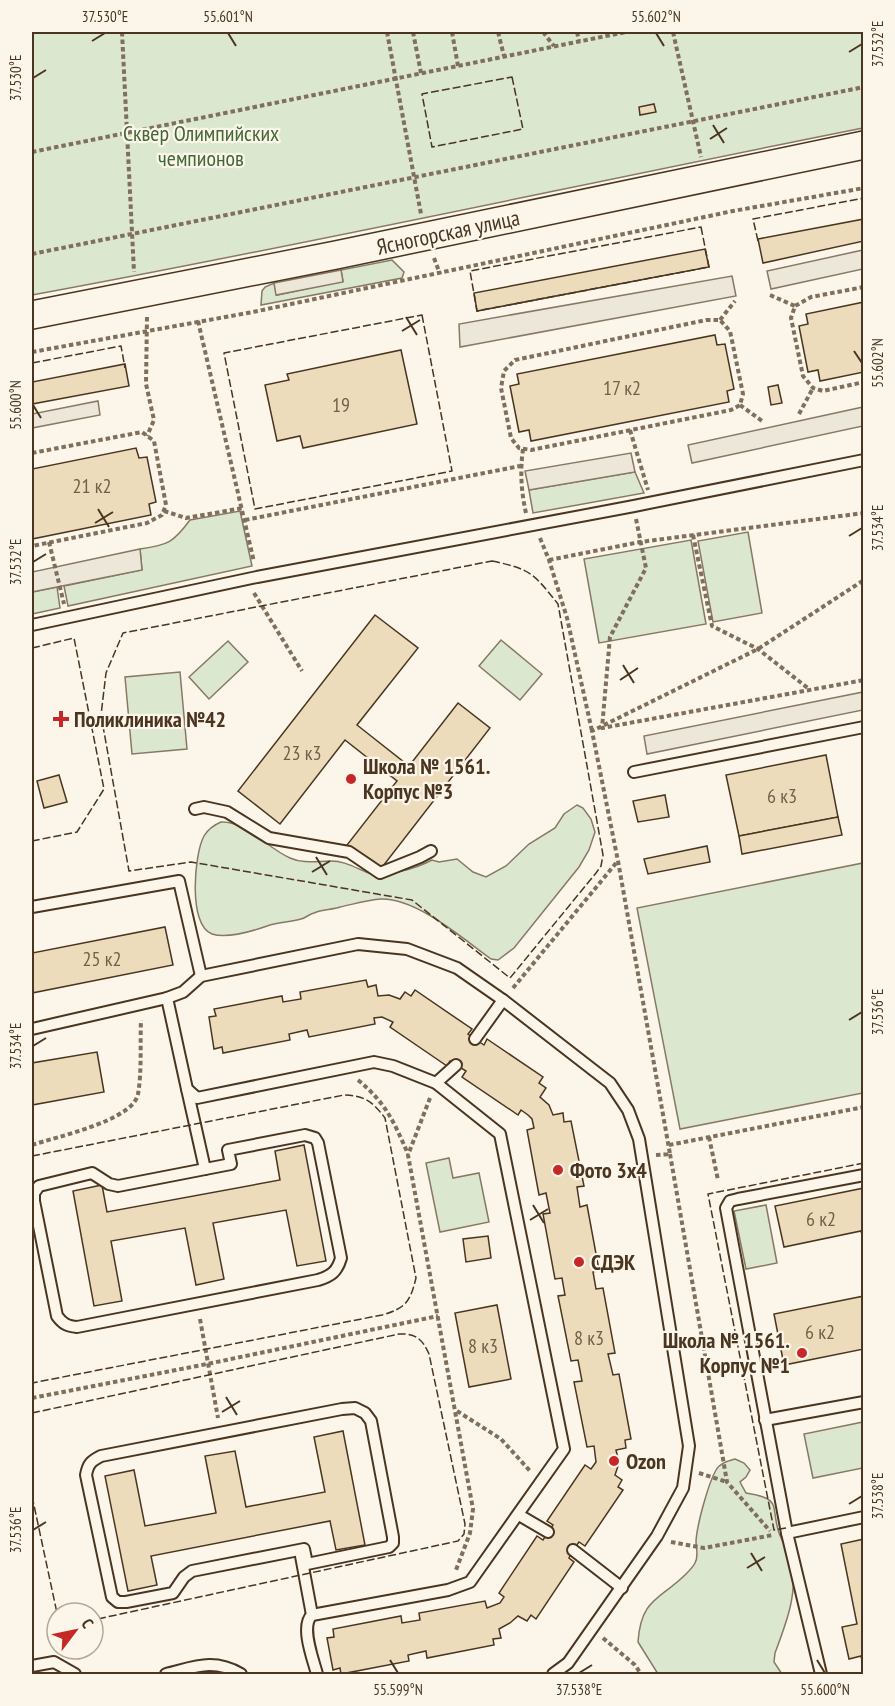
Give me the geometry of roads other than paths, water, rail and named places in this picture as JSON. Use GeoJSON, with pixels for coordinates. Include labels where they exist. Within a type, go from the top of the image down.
{"type":"FeatureCollection","features":[{"type":"Feature","properties":{"kind":"main road","name":"Ясногорская улица"},"geometry":{"type":"LineString","coordinates":[[32,315],[864,146]]}},
{"type":"Feature","properties":{"kind":"lane"},"geometry":{"type":"LineString","coordinates":[[32,625],[251,578],[864,460]]}},
{"type":"Feature","properties":{"kind":"lane"},"geometry":{"type":"LineString","coordinates":[[634,772],[864,727]]}},
{"type":"Feature","properties":{"kind":"lane"},"geometry":{"type":"LineString","coordinates":[[195,809],[204,807],[227,812],[269,838],[349,852],[380,873],[431,851]]}},
{"type":"Feature","properties":{"kind":"lane"},"geometry":{"type":"LineString","coordinates":[[32,907],[179,881],[201,976]]}},
{"type":"Feature","properties":{"kind":"lane"},"geometry":{"type":"LineString","coordinates":[[32,1029],[167,998],[183,992],[201,976],[358,944],[407,950],[457,968],[504,1000],[610,1083],[628,1110],[639,1139],[689,1446],[683,1488],[657,1536],[568,1663],[553,1674]]}},
{"type":"Feature","properties":{"kind":"lane"},"geometry":{"type":"LineString","coordinates":[[167,998],[205,1169]]}},
{"type":"Feature","properties":{"kind":"lane"},"geometry":{"type":"LineString","coordinates":[[474,1039],[504,1000]]}},
{"type":"Feature","properties":{"kind":"lane"},"geometry":{"type":"LineString","coordinates":[[187,1089],[197,1098],[374,1062],[393,1066],[436,1083],[500,1134],[564,1449],[470,1582],[448,1590],[312,1615],[308,1619],[306,1629],[316,1674]]}},
{"type":"Feature","properties":{"kind":"lane"},"geometry":{"type":"LineString","coordinates":[[436,1083],[456,1065]]}},
{"type":"Feature","properties":{"kind":"lane"},"geometry":{"type":"LineString","coordinates":[[305,1135],[315,1138],[318,1143],[340,1258],[338,1268],[331,1276],[318,1280],[77,1327],[66,1326],[62,1323],[57,1316],[34,1193],[39,1185],[92,1173],[108,1184],[118,1186],[205,1169],[231,1164],[228,1150],[305,1135]]}},
{"type":"Feature","properties":{"kind":"lane"},"geometry":{"type":"LineString","coordinates":[[821,1674],[787,1533],[726,1208],[730,1201],[738,1199],[864,1175]]}},
{"type":"Feature","properties":{"kind":"lane"},"geometry":{"type":"LineString","coordinates":[[765,1420],[864,1401]]}},
{"type":"Feature","properties":{"kind":"lane"},"geometry":{"type":"LineString","coordinates":[[355,1408],[365,1413],[371,1421],[393,1543],[385,1549],[307,1564],[304,1549],[299,1550],[192,1571],[184,1577],[173,1593],[118,1602],[112,1597],[86,1474],[88,1466],[91,1461],[101,1456],[355,1408]]}},
{"type":"Feature","properties":{"kind":"lane"},"geometry":{"type":"LineString","coordinates":[[519,1515],[548,1532]]}},
{"type":"Feature","properties":{"kind":"lane"},"geometry":{"type":"LineString","coordinates":[[787,1533],[864,1517]]}},
{"type":"Feature","properties":{"kind":"lane"},"geometry":{"type":"LineString","coordinates":[[299,1550],[312,1615]]}},
{"type":"Feature","properties":{"kind":"lane"},"geometry":{"type":"LineString","coordinates":[[573,1550],[622,1587]]}},
{"type":"Feature","properties":{"kind":"lane"},"geometry":{"type":"LineString","coordinates":[[32,1666],[54,1662],[75,1674]]}},
{"type":"Feature","properties":{"kind":"lane"},"geometry":{"type":"LineString","coordinates":[[166,1674],[201,1665],[226,1665],[241,1674]]}},
{"type":"Feature","properties":{"kind":"place","name":"Поликлиника №42"},"geometry":{"type":"Point","coordinates":[61,719]}},
{"type":"Feature","properties":{"kind":"place","name":"Школа № 1561. Корпус №3"},"geometry":{"type":"Point","coordinates":[351,779]}},
{"type":"Feature","properties":{"kind":"place","name":"Фото 3х4"},"geometry":{"type":"Point","coordinates":[558,1170]}},
{"type":"Feature","properties":{"kind":"place","name":"СДЭК"},"geometry":{"type":"Point","coordinates":[579,1262]}},
{"type":"Feature","properties":{"kind":"place","name":"Школа № 1561. Корпус №1"},"geometry":{"type":"Point","coordinates":[802,1353]}},
{"type":"Feature","properties":{"kind":"place","name":"Ozon"},"geometry":{"type":"Point","coordinates":[614,1461]}},
{"type":"Feature","properties":{"kind":"park label","name":"Сквер Олимпийских чемпионов"},"geometry":{"type":"Point","coordinates":[201,146]}}]}
